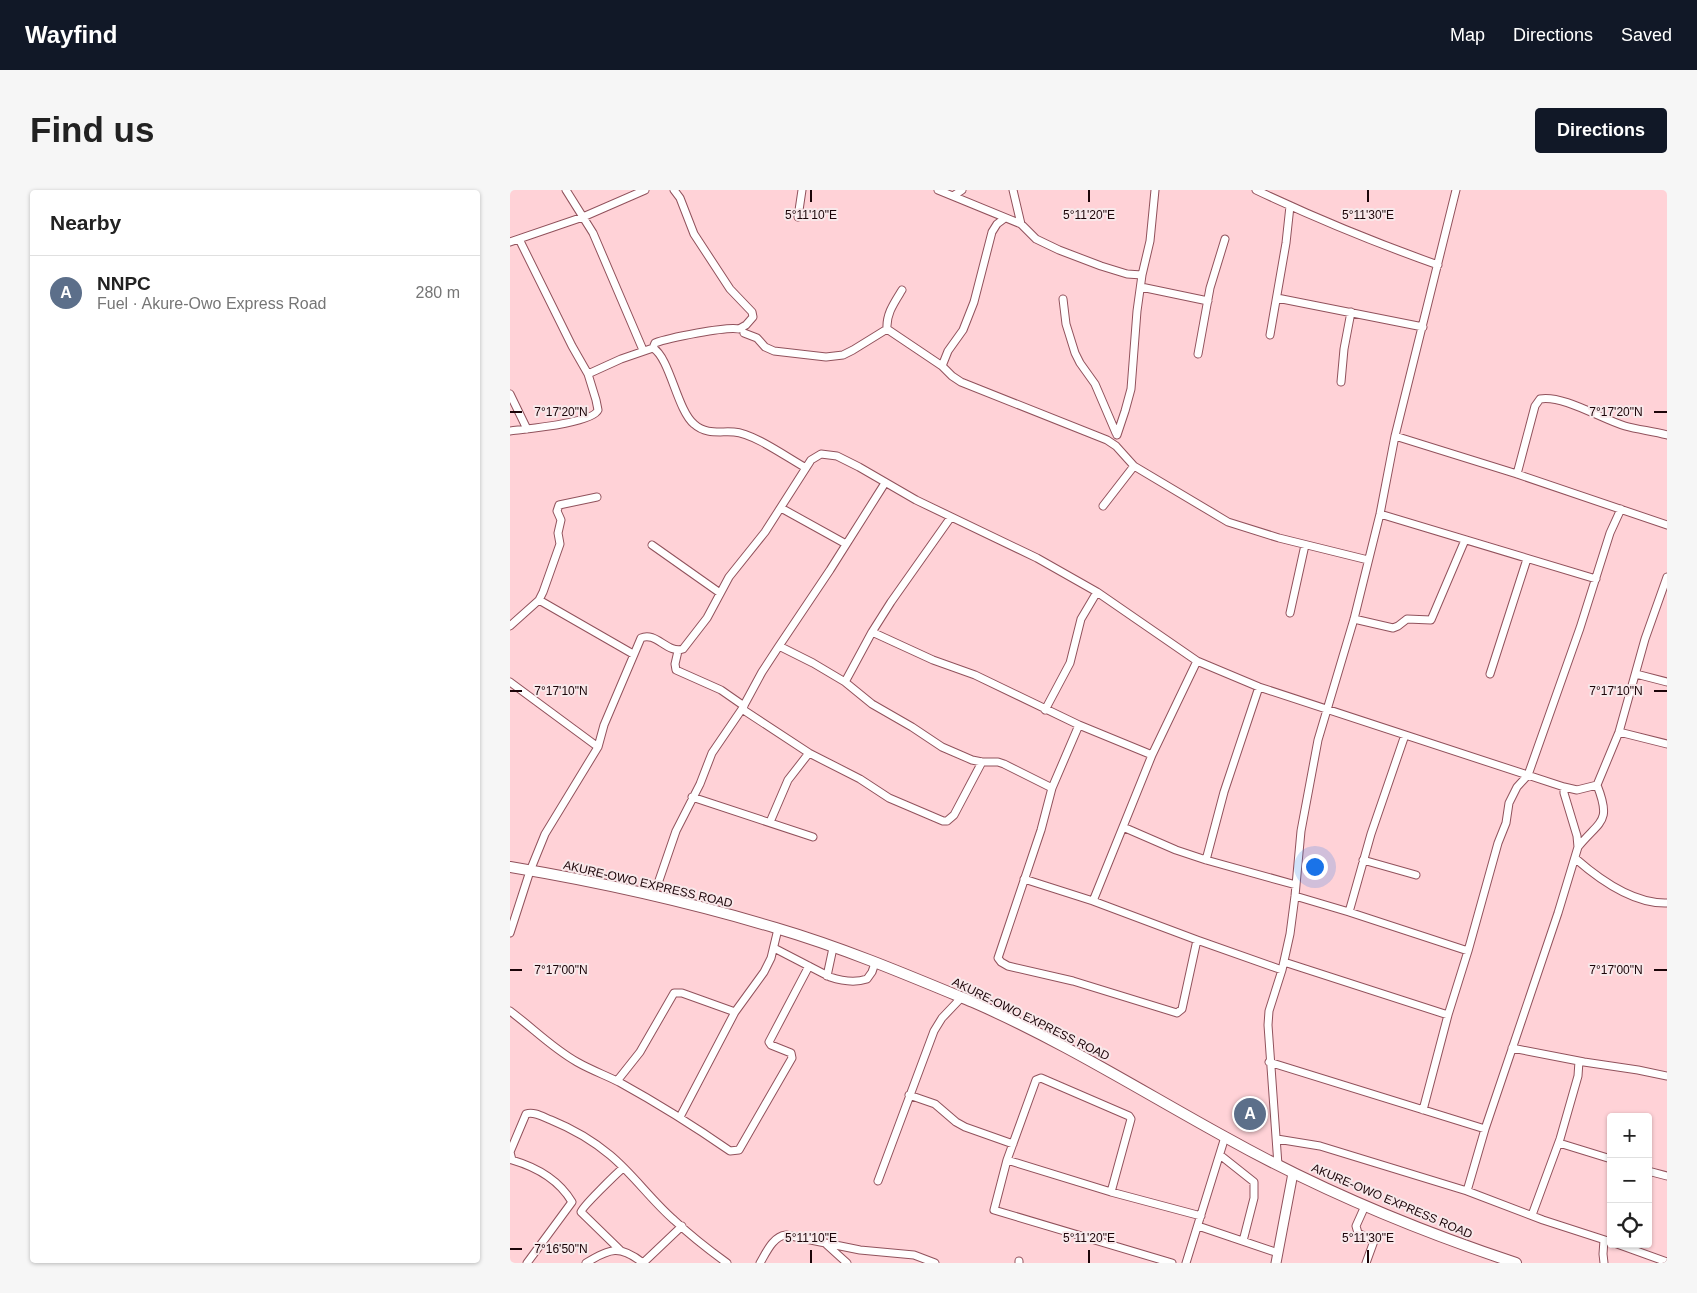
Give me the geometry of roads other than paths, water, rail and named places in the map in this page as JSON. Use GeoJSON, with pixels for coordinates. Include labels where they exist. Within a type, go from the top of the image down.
{"type":"FeatureCollection","features":[{"type":"Feature","properties":{"kind":"highway","name":"AKURE-OWO EXPRESS ROAD"},"geometry":{"type":"LineString","coordinates":[[510,867],[654,895],[778,929],[924,981],[1010,1020],[1092,1062],[1278,1165],[1365,1206],[1464,1245],[1516,1263]]}},
{"type":"Feature","properties":{"kind":"main road"},"geometry":{"type":"LineString","coordinates":[[1276,1263],[1293,1172]]}},
{"type":"Feature","properties":{"kind":"street"},"geometry":{"type":"LineString","coordinates":[[566,190],[594,233],[643,350]]}},
{"type":"Feature","properties":{"kind":"street"},"geometry":{"type":"LineString","coordinates":[[510,242],[583,217],[645,190]]}},
{"type":"Feature","properties":{"kind":"street"},"geometry":{"type":"LineString","coordinates":[[653,348],[655,343],[665,339],[739,329],[746,325],[753,317],[752,312],[730,289],[694,234],[680,198],[674,190]]}},
{"type":"Feature","properties":{"kind":"street"},"geometry":{"type":"LineString","coordinates":[[798,218],[802,190]]}},
{"type":"Feature","properties":{"kind":"street"},"geometry":{"type":"LineString","coordinates":[[938,190],[1021,224],[1036,239],[1059,250],[1127,274],[1142,274]]}},
{"type":"Feature","properties":{"kind":"street"},"geometry":{"type":"LineString","coordinates":[[954,196],[962,190]]}},
{"type":"Feature","properties":{"kind":"street"},"geometry":{"type":"LineString","coordinates":[[1013,190],[1021,224]]}},
{"type":"Feature","properties":{"kind":"street"},"geometry":{"type":"LineString","coordinates":[[1116,435],[1131,389],[1133,347],[1142,274],[1150,241],[1155,190]]}},
{"type":"Feature","properties":{"kind":"street"},"geometry":{"type":"LineString","coordinates":[[1256,190],[1383,245],[1438,265]]}},
{"type":"Feature","properties":{"kind":"street"},"geometry":{"type":"LineString","coordinates":[[1278,1165],[1269,1062],[1268,1018],[1284,962],[1295,896],[1301,831],[1307,796],[1326,710],[1354,619],[1380,514],[1396,436],[1456,190]]}},
{"type":"Feature","properties":{"kind":"street"},"geometry":{"type":"LineString","coordinates":[[1270,335],[1290,206]]}},
{"type":"Feature","properties":{"kind":"street"},"geometry":{"type":"LineString","coordinates":[[942,366],[948,351],[963,330],[974,302],[992,232],[997,224],[1005,218]]}},
{"type":"Feature","properties":{"kind":"street"},"geometry":{"type":"LineString","coordinates":[[510,431],[574,422],[596,414],[596,400],[588,374],[572,346],[519,239]]}},
{"type":"Feature","properties":{"kind":"street"},"geometry":{"type":"LineString","coordinates":[[1198,354],[1208,301],[1225,239]]}},
{"type":"Feature","properties":{"kind":"street"},"geometry":{"type":"LineString","coordinates":[[1141,287],[1208,301]]}},
{"type":"Feature","properties":{"kind":"street"},"geometry":{"type":"LineString","coordinates":[[902,290],[888,314],[886,320],[887,329],[942,366],[961,382],[1097,436],[1116,446],[1134,466],[1228,522],[1305,545],[1368,560]]}},
{"type":"Feature","properties":{"kind":"street"},"geometry":{"type":"LineString","coordinates":[[1063,298],[1066,324],[1075,353],[1095,384],[1114,426],[1116,446]]}},
{"type":"Feature","properties":{"kind":"street"},"geometry":{"type":"LineString","coordinates":[[1277,298],[1423,327]]}},
{"type":"Feature","properties":{"kind":"street"},"geometry":{"type":"LineString","coordinates":[[1341,382],[1344,349],[1351,312]]}},
{"type":"Feature","properties":{"kind":"street"},"geometry":{"type":"LineString","coordinates":[[744,333],[757,338],[774,351],[826,357],[843,355],[854,350],[887,329]]}},
{"type":"Feature","properties":{"kind":"street"},"geometry":{"type":"LineString","coordinates":[[588,374],[643,350],[653,348]]}},
{"type":"Feature","properties":{"kind":"street"},"geometry":{"type":"LineString","coordinates":[[653,348],[664,364],[687,416],[700,429],[712,432],[742,433],[806,468]]}},
{"type":"Feature","properties":{"kind":"street"},"geometry":{"type":"LineString","coordinates":[[510,394],[527,429]]}},
{"type":"Feature","properties":{"kind":"street"},"geometry":{"type":"LineString","coordinates":[[1517,474],[1535,406],[1540,399],[1546,398],[1572,405],[1625,426],[1667,435]]}},
{"type":"Feature","properties":{"kind":"street"},"geometry":{"type":"LineString","coordinates":[[1396,436],[1517,474],[1667,525]]}},
{"type":"Feature","properties":{"kind":"street"},"geometry":{"type":"LineString","coordinates":[[678,651],[683,649],[707,618],[729,577],[765,532],[806,468],[816,456],[829,454],[848,461],[916,500],[1037,558],[1097,592],[1197,661],[1259,687],[1564,787],[1577,790],[1597,785]]}},
{"type":"Feature","properties":{"kind":"street"},"geometry":{"type":"LineString","coordinates":[[1103,506],[1134,466]]}},
{"type":"Feature","properties":{"kind":"street"},"geometry":{"type":"LineString","coordinates":[[654,895],[676,831],[700,784],[714,749],[743,707],[762,672],[830,570],[885,482]]}},
{"type":"Feature","properties":{"kind":"street"},"geometry":{"type":"LineString","coordinates":[[510,626],[539,600],[543,592],[560,544],[558,505],[597,497]]}},
{"type":"Feature","properties":{"kind":"street"},"geometry":{"type":"LineString","coordinates":[[781,508],[846,544]]}},
{"type":"Feature","properties":{"kind":"street"},"geometry":{"type":"LineString","coordinates":[[1423,1110],[1448,1015],[1498,843],[1506,823],[1509,803],[1517,787],[1528,775],[1580,628],[1610,533],[1620,509]]}},
{"type":"Feature","properties":{"kind":"street"},"geometry":{"type":"LineString","coordinates":[[1380,514],[1596,579]]}},
{"type":"Feature","properties":{"kind":"street"},"geometry":{"type":"LineString","coordinates":[[845,682],[872,632],[891,602],[951,517]]}},
{"type":"Feature","properties":{"kind":"street"},"geometry":{"type":"LineString","coordinates":[[1354,619],[1392,628],[1407,619],[1431,620],[1465,540]]}},
{"type":"Feature","properties":{"kind":"street"},"geometry":{"type":"LineString","coordinates":[[652,545],[720,593]]}},
{"type":"Feature","properties":{"kind":"street"},"geometry":{"type":"LineString","coordinates":[[1290,613],[1305,545]]}},
{"type":"Feature","properties":{"kind":"street"},"geometry":{"type":"LineString","coordinates":[[1490,674],[1527,559]]}},
{"type":"Feature","properties":{"kind":"street"},"geometry":{"type":"LineString","coordinates":[[1578,847],[1591,830],[1598,826],[1605,813],[1604,801],[1597,785],[1618,732],[1667,577]]}},
{"type":"Feature","properties":{"kind":"street"},"geometry":{"type":"LineString","coordinates":[[1045,710],[1070,663],[1081,619],[1097,592]]}},
{"type":"Feature","properties":{"kind":"street"},"geometry":{"type":"LineString","coordinates":[[539,600],[633,654]]}},
{"type":"Feature","properties":{"kind":"street"},"geometry":{"type":"LineString","coordinates":[[872,632],[933,660],[975,676],[1079,725],[1152,755]]}},
{"type":"Feature","properties":{"kind":"street"},"geometry":{"type":"LineString","coordinates":[[510,933],[530,870],[545,834],[598,747],[604,725],[641,638],[650,636],[678,651]]}},
{"type":"Feature","properties":{"kind":"street"},"geometry":{"type":"LineString","coordinates":[[779,646],[814,663],[845,682],[872,704],[912,726],[942,747],[972,760],[982,762],[993,761],[1004,764],[1052,788]]}},
{"type":"Feature","properties":{"kind":"street"},"geometry":{"type":"LineString","coordinates":[[678,651],[675,664],[676,670],[721,690],[809,753],[860,779],[889,798],[943,821],[947,821],[954,815],[982,762]]}},
{"type":"Feature","properties":{"kind":"street"},"geometry":{"type":"LineString","coordinates":[[1094,901],[1152,755],[1197,661]]}},
{"type":"Feature","properties":{"kind":"street"},"geometry":{"type":"LineString","coordinates":[[1636,674],[1667,682]]}},
{"type":"Feature","properties":{"kind":"street"},"geometry":{"type":"LineString","coordinates":[[510,682],[598,747]]}},
{"type":"Feature","properties":{"kind":"street"},"geometry":{"type":"LineString","coordinates":[[1206,860],[1224,792],[1259,687]]}},
{"type":"Feature","properties":{"kind":"street"},"geometry":{"type":"LineString","coordinates":[[1079,725],[1052,788],[1041,830],[998,958],[1008,966],[1073,981],[1177,1012],[1182,1009],[1197,940]]}},
{"type":"Feature","properties":{"kind":"street"},"geometry":{"type":"LineString","coordinates":[[1618,732],[1667,744]]}},
{"type":"Feature","properties":{"kind":"street"},"geometry":{"type":"LineString","coordinates":[[1348,912],[1363,860],[1405,734]]}},
{"type":"Feature","properties":{"kind":"street"},"geometry":{"type":"LineString","coordinates":[[770,822],[788,780],[809,753]]}},
{"type":"Feature","properties":{"kind":"street"},"geometry":{"type":"LineString","coordinates":[[1468,1191],[1485,1129],[1576,859],[1577,836],[1564,794],[1564,787]]}},
{"type":"Feature","properties":{"kind":"street"},"geometry":{"type":"LineString","coordinates":[[692,797],[813,837]]}},
{"type":"Feature","properties":{"kind":"street"},"geometry":{"type":"LineString","coordinates":[[1123,827],[1176,850],[1296,885]]}},
{"type":"Feature","properties":{"kind":"street"},"geometry":{"type":"LineString","coordinates":[[1576,859],[1589,870],[1625,892],[1657,904],[1667,904]]}},
{"type":"Feature","properties":{"kind":"street"},"geometry":{"type":"LineString","coordinates":[[1363,860],[1416,875]]}},
{"type":"Feature","properties":{"kind":"street"},"geometry":{"type":"LineString","coordinates":[[1024,879],[1094,901],[1282,970]]}},
{"type":"Feature","properties":{"kind":"street"},"geometry":{"type":"LineString","coordinates":[[1295,896],[1468,951]]}},
{"type":"Feature","properties":{"kind":"street"},"geometry":{"type":"LineString","coordinates":[[680,1116],[735,1012],[764,972],[771,958],[778,929]]}},
{"type":"Feature","properties":{"kind":"street"},"geometry":{"type":"LineString","coordinates":[[774,948],[840,981],[864,980],[870,976],[875,963]]}},
{"type":"Feature","properties":{"kind":"street"},"geometry":{"type":"LineString","coordinates":[[827,976],[833,948]]}},
{"type":"Feature","properties":{"kind":"street"},"geometry":{"type":"LineString","coordinates":[[1284,962],[1448,1015]]}},
{"type":"Feature","properties":{"kind":"street"},"geometry":{"type":"LineString","coordinates":[[510,1011],[557,1049],[577,1062],[617,1081],[680,1116],[730,1151],[739,1150],[792,1058],[791,1053],[770,1045],[769,1042],[810,966]]}},
{"type":"Feature","properties":{"kind":"street"},"geometry":{"type":"LineString","coordinates":[[617,1081],[640,1052],[674,994],[682,993],[735,1012]]}},
{"type":"Feature","properties":{"kind":"street"},"geometry":{"type":"LineString","coordinates":[[878,1181],[936,1025],[961,998]]}},
{"type":"Feature","properties":{"kind":"street"},"geometry":{"type":"LineString","coordinates":[[1512,1048],[1667,1076]]}},
{"type":"Feature","properties":{"kind":"street"},"geometry":{"type":"LineString","coordinates":[[1532,1215],[1558,1143],[1578,1076],[1579,1061]]}},
{"type":"Feature","properties":{"kind":"street"},"geometry":{"type":"LineString","coordinates":[[1269,1062],[1485,1129]]}},
{"type":"Feature","properties":{"kind":"street"},"geometry":{"type":"LineString","coordinates":[[1111,1192],[1131,1122],[1130,1116],[1041,1078],[1037,1079],[1007,1160],[994,1210],[1172,1263]]}},
{"type":"Feature","properties":{"kind":"street"},"geometry":{"type":"LineString","coordinates":[[909,1095],[935,1104],[956,1122],[965,1127],[1013,1144]]}},
{"type":"Feature","properties":{"kind":"street"},"geometry":{"type":"LineString","coordinates":[[527,1263],[572,1202],[561,1188],[535,1167],[512,1160],[510,1157],[510,1152],[526,1114],[534,1113],[581,1133],[611,1155],[675,1222],[728,1263]]}},
{"type":"Feature","properties":{"kind":"street"},"geometry":{"type":"LineString","coordinates":[[1186,1263],[1225,1137]]}},
{"type":"Feature","properties":{"kind":"street"},"geometry":{"type":"LineString","coordinates":[[1277,1139],[1320,1146],[1468,1191],[1543,1220],[1607,1241],[1603,1254],[1604,1263]]}},
{"type":"Feature","properties":{"kind":"street"},"geometry":{"type":"LineString","coordinates":[[1558,1143],[1608,1158]]}},
{"type":"Feature","properties":{"kind":"street"},"geometry":{"type":"LineString","coordinates":[[1220,1155],[1254,1182],[1254,1198],[1243,1240]]}},
{"type":"Feature","properties":{"kind":"street"},"geometry":{"type":"LineString","coordinates":[[1007,1160],[1111,1192],[1201,1216]]}},
{"type":"Feature","properties":{"kind":"street"},"geometry":{"type":"LineString","coordinates":[[623,1168],[591,1201],[582,1207],[581,1212],[620,1250],[630,1253],[643,1263],[682,1226]]}},
{"type":"Feature","properties":{"kind":"street"},"geometry":{"type":"LineString","coordinates":[[1652,1172],[1667,1176]]}},
{"type":"Feature","properties":{"kind":"street"},"geometry":{"type":"LineString","coordinates":[[1365,1206],[1356,1226],[1358,1233],[1374,1241],[1366,1263]]}},
{"type":"Feature","properties":{"kind":"street"},"geometry":{"type":"LineString","coordinates":[[1198,1226],[1278,1253]]}},
{"type":"Feature","properties":{"kind":"street"},"geometry":{"type":"LineString","coordinates":[[760,1263],[774,1241],[781,1236],[860,1250],[914,1255],[935,1263]]}},
{"type":"Feature","properties":{"kind":"street"},"geometry":{"type":"LineString","coordinates":[[826,1244],[847,1263]]}},
{"type":"Feature","properties":{"kind":"street"},"geometry":{"type":"LineString","coordinates":[[1628,1248],[1667,1262]]}},
{"type":"Feature","properties":{"kind":"street"},"geometry":{"type":"LineString","coordinates":[[586,1263],[599,1255],[620,1250]]}},
{"type":"Feature","properties":{"kind":"place","name":"NNPC"},"geometry":{"type":"Point","coordinates":[1250,1114]}}]}
